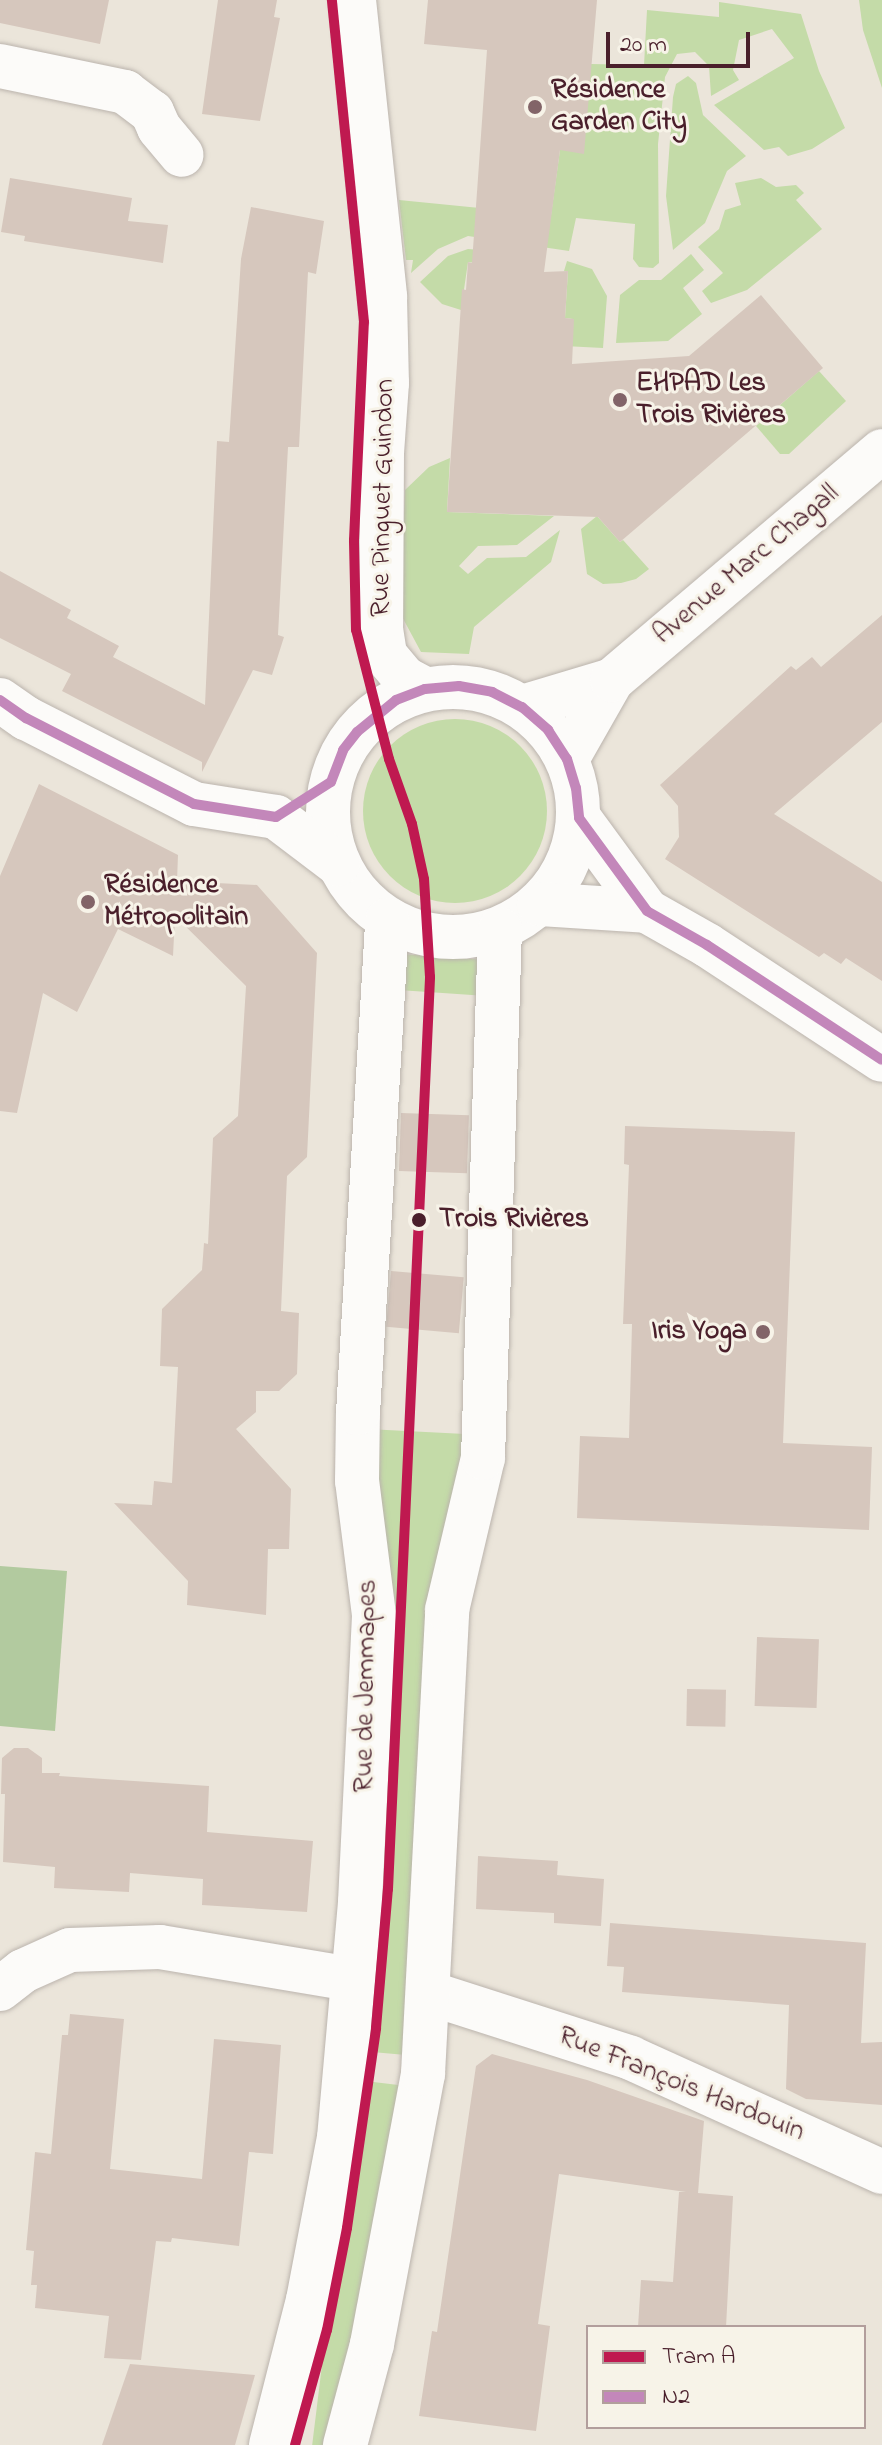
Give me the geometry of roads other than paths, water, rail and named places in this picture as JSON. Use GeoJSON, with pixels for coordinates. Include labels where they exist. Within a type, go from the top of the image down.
{"type":"FeatureCollection","features":[{"type":"Feature","properties":{"kind":"street","name":"Rue Pinguet Guindon"},"geometry":{"type":"LineString","coordinates":[[354,0],[385,297],[387,383],[381,496],[381,629],[385,655],[404,678],[425,689]]}},
{"type":"Feature","properties":{"kind":"street"},"geometry":{"type":"LineString","coordinates":[[0,66],[125,92],[152,112],[159,128],[182,155]]}},
{"type":"Feature","properties":{"kind":"street","name":"Avenue Marc Chagall"},"geometry":{"type":"LineString","coordinates":[[567,759],[612,680],[882,451]]}},
{"type":"Feature","properties":{"kind":"street","name":"Avenue Marc Chagall"},"geometry":{"type":"LineString","coordinates":[[522,707],[612,680]]}},
{"type":"Feature","properties":{"kind":"street"},"geometry":{"type":"LineString","coordinates":[[459,686],[492,692],[522,707],[548,730],[567,759],[576,788],[579,818],[572,851],[559,879],[539,904],[500,929],[462,938],[423,934],[387,920],[359,896],[338,864],[327,824],[331,782],[343,750],[367,721],[396,700],[425,689],[459,686]]}},
{"type":"Feature","properties":{"kind":"street"},"geometry":{"type":"LineString","coordinates":[[9,721],[194,804],[276,817],[338,864]]}},
{"type":"Feature","properties":{"kind":"street"},"geometry":{"type":"LineString","coordinates":[[276,817],[331,782]]}},
{"type":"Feature","properties":{"kind":"street"},"geometry":{"type":"LineString","coordinates":[[579,818],[647,911],[733,962],[882,1060]]}},
{"type":"Feature","properties":{"kind":"street"},"geometry":{"type":"LineString","coordinates":[[539,904],[647,911]]}},
{"type":"Feature","properties":{"kind":"street","name":"Rue de Jemmapes"},"geometry":{"type":"LineString","coordinates":[[271,2445],[308,2300],[339,2138],[360,1902],[374,1615],[357,1481],[358,1413],[387,920]]}},
{"type":"Feature","properties":{"kind":"street"},"geometry":{"type":"LineString","coordinates":[[345,2445],[372,2344],[423,2074],[447,1610],[483,1458],[500,929]]}},
{"type":"Feature","properties":{"kind":"street"},"geometry":{"type":"LineString","coordinates":[[0,1989],[23,1971],[70,1950],[160,1947],[352,1979]]}},
{"type":"Feature","properties":{"kind":"street","name":"Rue François Hardouin"},"geometry":{"type":"LineString","coordinates":[[429,1993],[631,2058],[882,2172]]}},
{"type":"Feature","properties":{"kind":"tram line","name":"A"},"geometry":{"type":"LineString","coordinates":[[295,2445],[327,2330],[347,2228],[376,2028],[388,1889],[430,977],[424,879],[412,824],[389,759],[356,630],[354,540],[364,322],[332,0]]}},
{"type":"Feature","properties":{"kind":"place","name":"Résidence Garden City"},"geometry":{"type":"Point","coordinates":[535,107]}},
{"type":"Feature","properties":{"kind":"place","name":"EHPAD Les Trois Rivières"},"geometry":{"type":"Point","coordinates":[620,400]}},
{"type":"Feature","properties":{"kind":"place","name":"Résidence Métropolitain"},"geometry":{"type":"Point","coordinates":[88,902]}},
{"type":"Feature","properties":{"kind":"place","name":"Trois Rivières"},"geometry":{"type":"Point","coordinates":[419,1220]}},
{"type":"Feature","properties":{"kind":"place","name":"Iris Yoga"},"geometry":{"type":"Point","coordinates":[763,1332]}}]}
